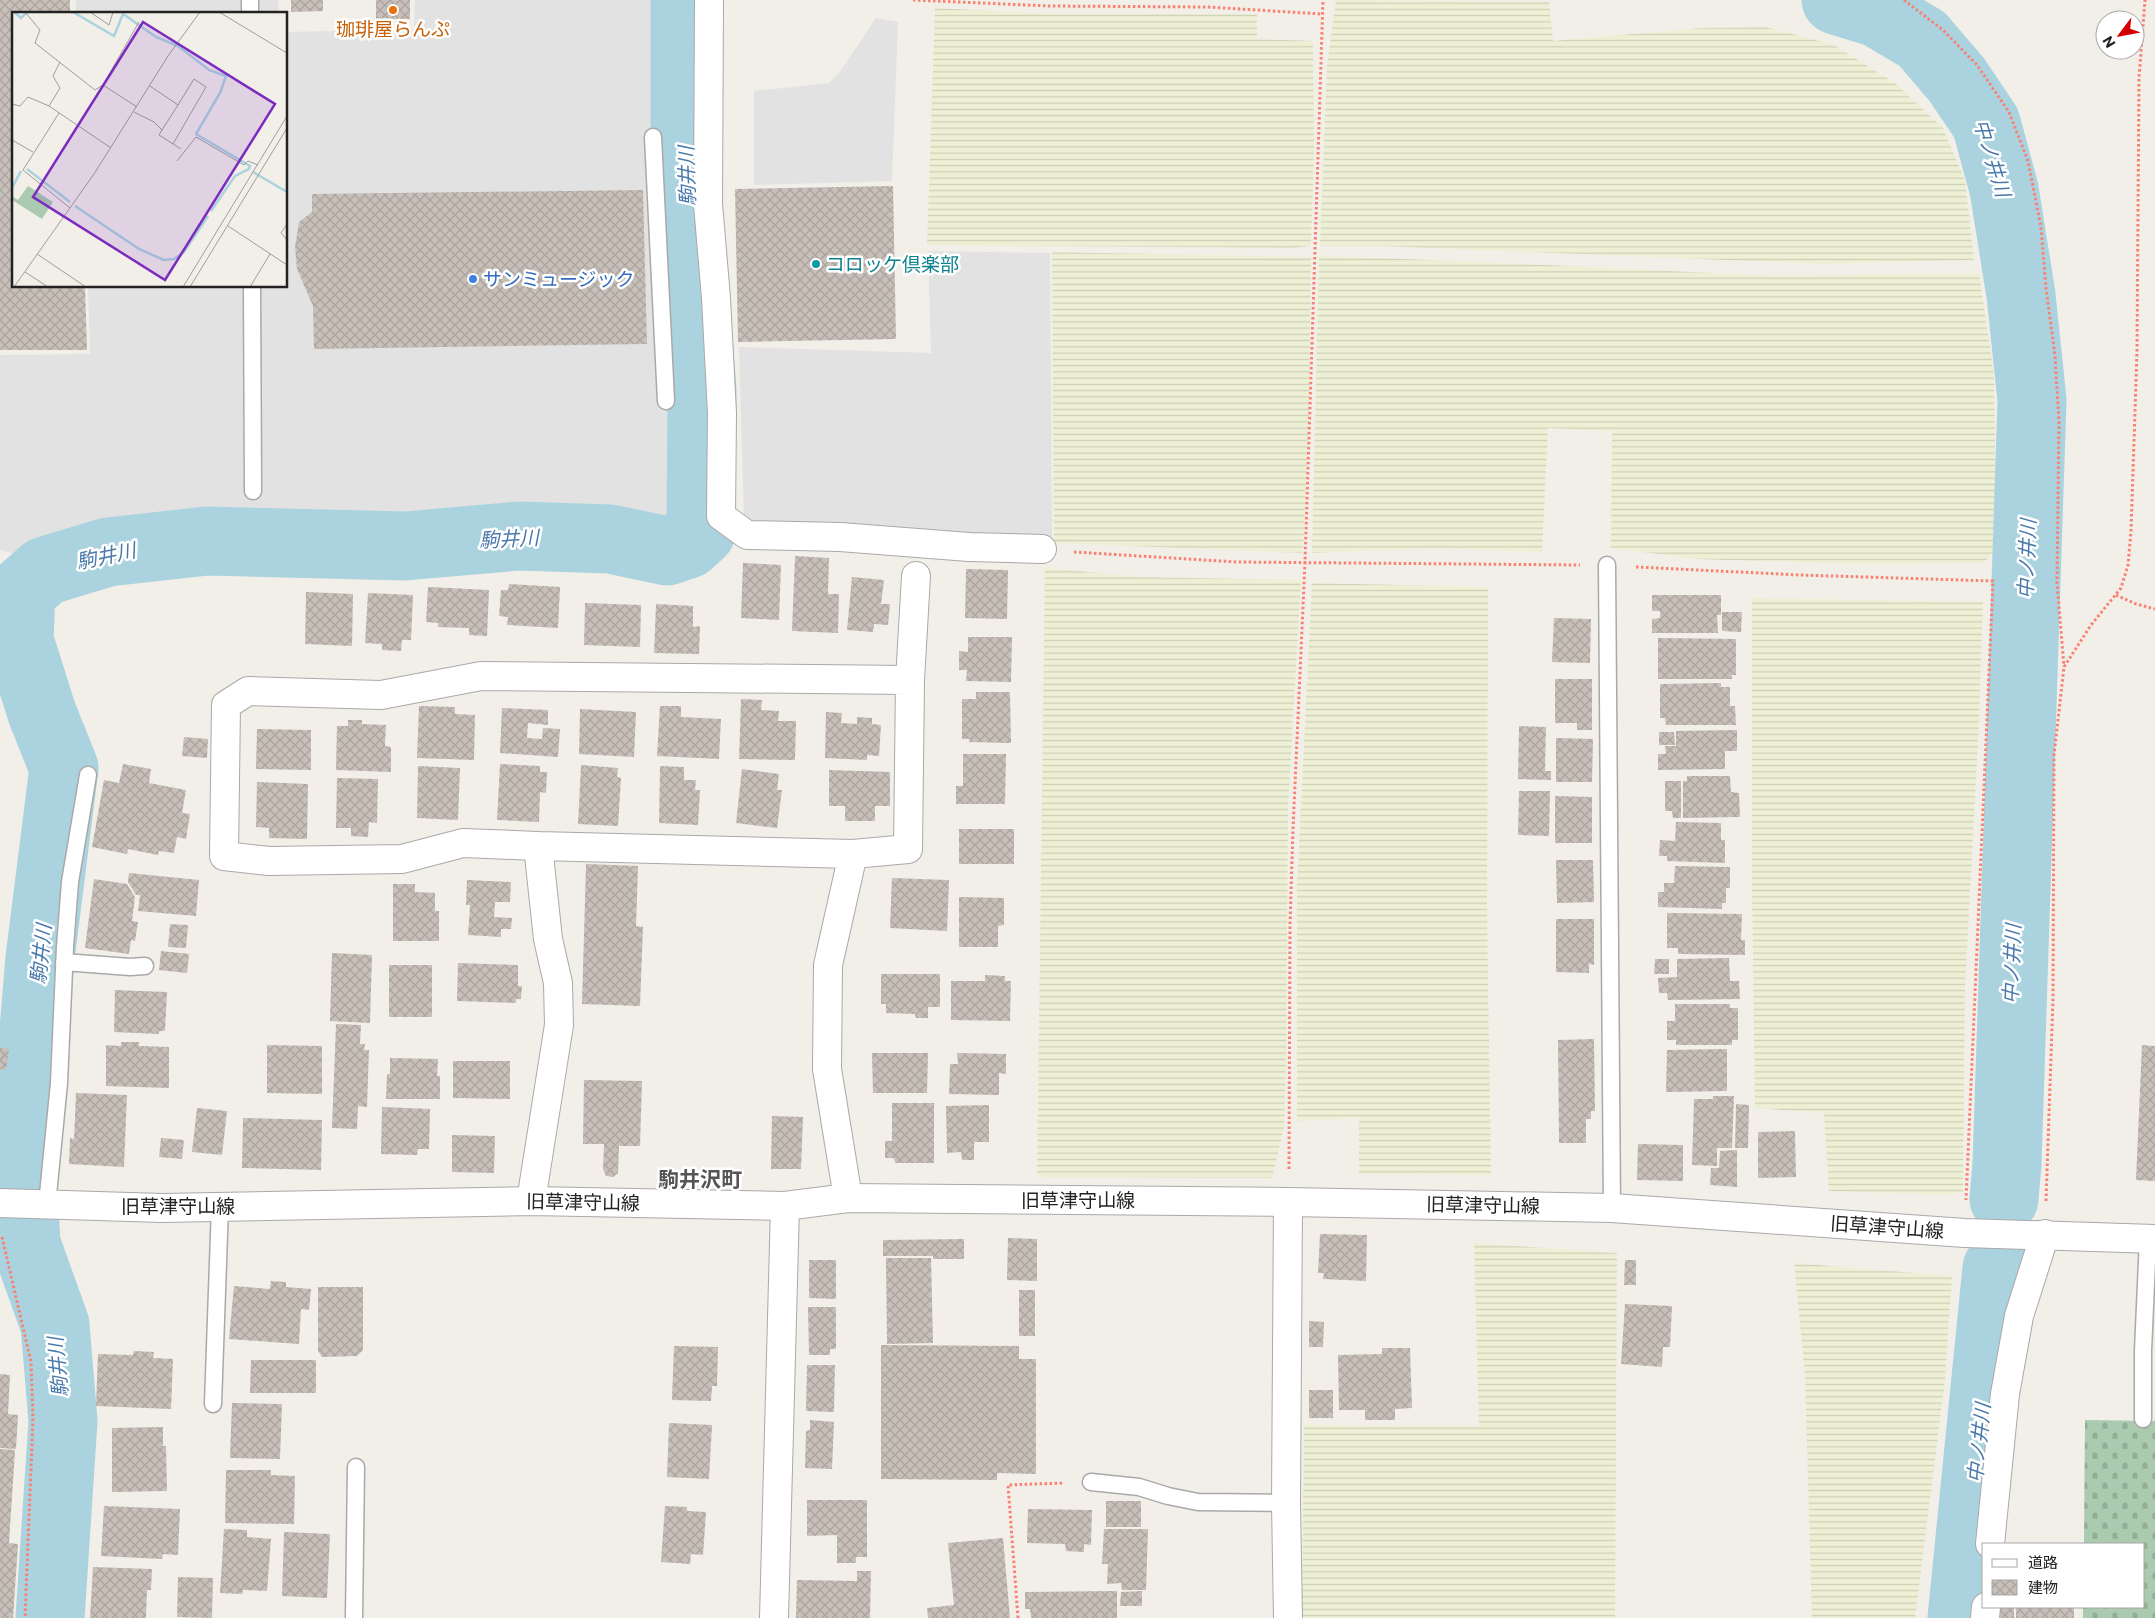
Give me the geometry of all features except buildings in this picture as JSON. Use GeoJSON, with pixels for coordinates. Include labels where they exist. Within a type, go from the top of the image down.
{"type":"FeatureCollection","features":[{"type":"Feature","properties":{"kind":"street"},"geometry":{"type":"LineString","coordinates":[[709,0],[708,204],[716,298],[722,413],[722,516],[747,535],[840,537],[969,547],[1042,549]]}},
{"type":"Feature","properties":{"kind":"street"},"geometry":{"type":"LineString","coordinates":[[910,680],[481,676],[381,694],[248,691],[226,705],[224,856],[269,861],[402,859],[463,843],[853,854],[908,849],[910,680],[916,576]]}},
{"type":"Feature","properties":{"kind":"street"},"geometry":{"type":"LineString","coordinates":[[531,1201],[559,1026],[558,984],[548,940],[538,846]]}},
{"type":"Feature","properties":{"kind":"street"},"geometry":{"type":"LineString","coordinates":[[848,1198],[827,1070],[828,965],[853,854]]}},
{"type":"Feature","properties":{"kind":"street","name":"旧草津守山線"},"geometry":{"type":"LineString","coordinates":[[2,1212],[40,1204],[162,1208],[531,1201],[785,1206],[848,1198],[1288,1202],[1612,1208],[1965,1233],[2045,1234],[2151,1239]]}},
{"type":"Feature","properties":{"kind":"street"},"geometry":{"type":"LineString","coordinates":[[1288,1202],[1286,1503],[1288,1618]]}},
{"type":"Feature","properties":{"kind":"street"},"geometry":{"type":"LineString","coordinates":[[774,1618],[785,1206]]}},
{"type":"Feature","properties":{"kind":"street"},"geometry":{"type":"LineString","coordinates":[[1990,1543],[2008,1374],[2019,1316],[2045,1234]]}},
{"type":"Feature","properties":{"kind":"lane"},"geometry":{"type":"LineString","coordinates":[[653,137],[666,401]]}},
{"type":"Feature","properties":{"kind":"lane"},"geometry":{"type":"LineString","coordinates":[[252,288],[253,491]]}},
{"type":"Feature","properties":{"kind":"lane"},"geometry":{"type":"LineString","coordinates":[[1607,566],[1612,1208]]}},
{"type":"Feature","properties":{"kind":"lane"},"geometry":{"type":"LineString","coordinates":[[40,1204],[60,1083],[64,962],[70,882],[88,775]]}},
{"type":"Feature","properties":{"kind":"lane"},"geometry":{"type":"LineString","coordinates":[[64,962],[130,967],[145,966]]}},
{"type":"Feature","properties":{"kind":"lane"},"geometry":{"type":"LineString","coordinates":[[213,1404],[220,1206]]}},
{"type":"Feature","properties":{"kind":"lane"},"geometry":{"type":"LineString","coordinates":[[2143,1419],[2143,1351],[2151,1239]]}},
{"type":"Feature","properties":{"kind":"lane"},"geometry":{"type":"LineString","coordinates":[[354,1618],[356,1467]]}},
{"type":"Feature","properties":{"kind":"lane"},"geometry":{"type":"LineString","coordinates":[[1091,1482],[1139,1486],[1168,1496],[1198,1502],[1286,1503]]}},
{"type":"Feature","properties":{"kind":"path"},"geometry":{"type":"LineString","coordinates":[[913,0],[1050,6],[1208,7],[1322,14]]}},
{"type":"Feature","properties":{"kind":"path"},"geometry":{"type":"LineString","coordinates":[[1288,1202],[1291,1117],[1290,924],[1305,562],[1323,0]]}},
{"type":"Feature","properties":{"kind":"path"},"geometry":{"type":"LineString","coordinates":[[1904,0],[1943,30],[1977,65],[2009,112],[2028,161],[2041,227],[2046,288],[2055,356],[2059,431],[2057,583],[2064,667],[2054,755],[2053,999],[2045,1234]]}},
{"type":"Feature","properties":{"kind":"path"},"geometry":{"type":"LineString","coordinates":[[2064,667],[2091,625],[2121,588],[2128,565],[2131,531],[2137,350],[2139,78],[2145,0]]}},
{"type":"Feature","properties":{"kind":"path"},"geometry":{"type":"LineString","coordinates":[[1042,549],[1131,557],[1237,562],[1607,566],[1993,581],[1977,905],[1965,1233]]}},
{"type":"Feature","properties":{"kind":"path"},"geometry":{"type":"LineString","coordinates":[[2116,595],[2136,604],[2155,609]]}},
{"type":"Feature","properties":{"kind":"path"},"geometry":{"type":"LineString","coordinates":[[2,1212],[31,1362],[33,1418],[25,1618]]}},
{"type":"Feature","properties":{"kind":"path"},"geometry":{"type":"LineString","coordinates":[[1018,1618],[1008,1485],[1091,1482]]}},
{"type":"Feature","properties":{"kind":"green space"},"geometry":{"type":"Polygon","coordinates":[[[1336,0],[1549,2],[1553,41],[1701,28],[1766,27],[1834,45],[1895,83],[1943,128],[1965,181],[1974,260],[1824,264],[1381,246],[1320,246],[1327,67],[1336,0]]]}},
{"type":"Feature","properties":{"kind":"green space"},"geometry":{"type":"Polygon","coordinates":[[[935,8],[1052,14],[1257,14],[1257,39],[1313,41],[1314,152],[1311,246],[1291,248],[927,245],[935,8]]]}},
{"type":"Feature","properties":{"kind":"green space"},"geometry":{"type":"Polygon","coordinates":[[[1052,252],[1311,257],[1309,408],[1303,553],[1054,543],[1052,252]]]}},
{"type":"Feature","properties":{"kind":"green space"},"geometry":{"type":"Polygon","coordinates":[[[1319,256],[1776,276],[1979,273],[1994,375],[1996,515],[1993,552],[1984,563],[1854,564],[1697,559],[1611,548],[1612,431],[1548,428],[1542,552],[1435,548],[1312,553],[1319,256]]]}},
{"type":"Feature","properties":{"kind":"green space"},"geometry":{"type":"Polygon","coordinates":[[[1045,568],[1143,577],[1301,580],[1288,809],[1284,1127],[1272,1178],[1037,1177],[1045,568]]]}},
{"type":"Feature","properties":{"kind":"green space"},"geometry":{"type":"Polygon","coordinates":[[[1312,583],[1488,587],[1487,913],[1491,1175],[1359,1174],[1359,1118],[1297,1121],[1297,888],[1312,583]]]}},
{"type":"Feature","properties":{"kind":"green space"},"geometry":{"type":"Polygon","coordinates":[[[1752,598],[1983,602],[1978,742],[1965,986],[1963,1192],[1945,1195],[1829,1191],[1824,1113],[1755,1108],[1752,888],[1752,598]]]}},
{"type":"Feature","properties":{"kind":"green space"},"geometry":{"type":"Polygon","coordinates":[[[1474,1243],[1617,1253],[1615,1618],[1302,1618],[1304,1425],[1479,1426],[1474,1243]]]}},
{"type":"Feature","properties":{"kind":"green space"},"geometry":{"type":"Polygon","coordinates":[[[1794,1263],[1952,1276],[1945,1379],[1915,1618],[1812,1618],[1805,1374],[1794,1263]]]}},
{"type":"Feature","properties":{"kind":"green space"},"geometry":{"type":"Polygon","coordinates":[[[2085,1420],[2155,1421],[2155,1618],[2083,1618],[2083,1608],[2145,1608],[2145,1543],[2084,1543],[2085,1420]]]}},
{"type":"Feature","properties":{"kind":"shaded area"},"geometry":{"type":"Polygon","coordinates":[[[76,0],[278,0],[279,12],[76,12],[76,0]]]}},
{"type":"Feature","properties":{"kind":"shaded area"},"geometry":{"type":"Polygon","coordinates":[[[415,0],[658,0],[661,163],[682,413],[679,520],[520,512],[426,519],[202,520],[133,527],[76,538],[22,561],[12,553],[0,550],[0,355],[90,354],[88,288],[288,288],[288,32],[414,29],[415,0]]]}},
{"type":"Feature","properties":{"kind":"shaded area"},"geometry":{"type":"Polygon","coordinates":[[[876,18],[898,22],[892,181],[754,185],[754,91],[829,83],[839,73],[876,18]]]}},
{"type":"Feature","properties":{"kind":"shaded area"},"geometry":{"type":"Polygon","coordinates":[[[928,251],[1050,253],[1052,543],[744,520],[739,347],[931,353],[928,251]]]}},
{"type":"Feature","properties":{"kind":"waterway","name":"駒井川"},"geometry":{"type":"LineString","coordinates":[[50,1618],[63,1421],[55,1325],[26,1244],[22,1173],[40,958],[64,768],[42,713],[19,640],[21,592],[45,571],[108,552],[207,541],[405,546],[519,536],[610,539],[667,551],[688,544],[701,532],[702,390],[685,172],[685,0]]}},
{"type":"Feature","properties":{"kind":"waterway","name":"中ノ井川"},"geometry":{"type":"LineString","coordinates":[[1836,0],[1878,13],[1922,39],[1957,80],[1986,123],[2004,189],[2021,295],[2032,400],[2007,1164],[2004,1199]]}},
{"type":"Feature","properties":{"kind":"waterway","name":"中ノ井川"},"geometry":{"type":"LineString","coordinates":[[1962,1618],[1997,1268]]}},
{"type":"Feature","properties":{"kind":"place","name":"珈琲屋らんぷ"},"geometry":{"type":"Point","coordinates":[393,10]}},
{"type":"Feature","properties":{"kind":"place","name":"コロッケ倶楽部"},"geometry":{"type":"Point","coordinates":[816,264]}},
{"type":"Feature","properties":{"kind":"place","name":"サンミュージック"},"geometry":{"type":"Point","coordinates":[473,279]}},
{"type":"Feature","properties":{"kind":"district","name":"駒井沢町"},"geometry":{"type":"Point","coordinates":[700,1180]}}]}
